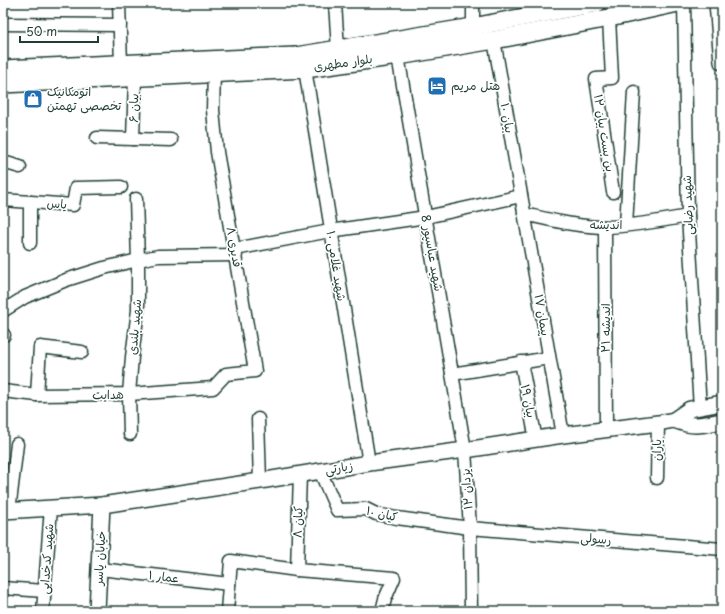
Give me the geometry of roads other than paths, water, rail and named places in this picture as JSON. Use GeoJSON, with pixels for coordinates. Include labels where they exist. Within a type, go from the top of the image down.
{"type":"FeatureCollection","features":[{"type":"Feature","properties":{"kind":"main road","name":"بلوار مطهری"},"geometry":{"type":"LineString","coordinates":[[3,84],[32,75],[121,64],[296,56],[474,27],[562,6],[597,3]]}},
{"type":"Feature","properties":{"kind":"main road","name":"بلوار مطهری"},"geometry":{"type":"LineString","coordinates":[[3,69],[32,75],[134,77],[305,69],[398,56],[494,40],[678,3]]}},
{"type":"Feature","properties":{"kind":"street"},"geometry":{"type":"LineString","coordinates":[[119,3],[121,64]]}},
{"type":"Feature","properties":{"kind":"street"},"geometry":{"type":"LineString","coordinates":[[335,3],[338,49]]}},
{"type":"Feature","properties":{"kind":"street"},"geometry":{"type":"LineString","coordinates":[[473,3],[474,27]]}},
{"type":"Feature","properties":{"kind":"street","name":"شهید رضایی"},"geometry":{"type":"LineString","coordinates":[[684,3],[688,216],[700,408]]}},
{"type":"Feature","properties":{"kind":"street"},"geometry":{"type":"LineString","coordinates":[[717,3],[722,62]]}},
{"type":"Feature","properties":{"kind":"street","name":"بن بست بیان ۱۲"},"geometry":{"type":"LineString","coordinates":[[609,18],[612,78],[596,79],[613,192]]}},
{"type":"Feature","properties":{"kind":"street"},"geometry":{"type":"LineString","coordinates":[[3,24],[120,24]]}},
{"type":"Feature","properties":{"kind":"street","name":"بیان ۱۰"},"geometry":{"type":"LineString","coordinates":[[494,40],[521,196]]}},
{"type":"Feature","properties":{"kind":"street","name":"شهید عباسپور 8"},"geometry":{"type":"LineString","coordinates":[[398,56],[465,450]]}},
{"type":"Feature","properties":{"kind":"street","name":"شهید غلامی ۱۰"},"geometry":{"type":"LineString","coordinates":[[305,69],[330,231],[369,463]]}},
{"type":"Feature","properties":{"kind":"street","name":"قدیری ۸"},"geometry":{"type":"LineString","coordinates":[[212,388],[226,374],[256,371],[217,152],[213,110],[214,73]]}},
{"type":"Feature","properties":{"kind":"street","name":"بیان ۶"},"geometry":{"type":"LineString","coordinates":[[133,139],[134,77]]}},
{"type":"Feature","properties":{"kind":"street"},"geometry":{"type":"LineString","coordinates":[[626,225],[634,92]]}},
{"type":"Feature","properties":{"kind":"street"},"geometry":{"type":"LineString","coordinates":[[97,138],[171,140]]}},
{"type":"Feature","properties":{"kind":"street"},"geometry":{"type":"LineString","coordinates":[[3,162],[20,167]]}},
{"type":"Feature","properties":{"kind":"street","name":"یاس"},"geometry":{"type":"LineString","coordinates":[[3,200],[73,205],[76,188],[121,187]]}},
{"type":"Feature","properties":{"kind":"street"},"geometry":{"type":"LineString","coordinates":[[3,311],[25,297],[66,280],[104,268],[138,260],[158,256],[235,252],[330,231],[426,217],[521,196]]}},
{"type":"Feature","properties":{"kind":"street","name":"پیمان ۱۷"},"geometry":{"type":"LineString","coordinates":[[521,196],[563,435]]}},
{"type":"Feature","properties":{"kind":"street","name":"شهید بلندی"},"geometry":{"type":"LineString","coordinates":[[130,434],[129,394],[138,310],[136,199]]}},
{"type":"Feature","properties":{"kind":"street"},"geometry":{"type":"LineString","coordinates":[[30,202],[30,243]]}},
{"type":"Feature","properties":{"kind":"street","name":"اندیشه"},"geometry":{"type":"LineString","coordinates":[[524,214],[572,224],[605,227],[688,216]]}},
{"type":"Feature","properties":{"kind":"street","name":"اندیشه ۲۱"},"geometry":{"type":"LineString","coordinates":[[605,227],[606,430]]}},
{"type":"Feature","properties":{"kind":"street"},"geometry":{"type":"LineString","coordinates":[[37,395],[40,347],[82,352]]}},
{"type":"Feature","properties":{"kind":"street"},"geometry":{"type":"LineString","coordinates":[[452,374],[549,358]]}},
{"type":"Feature","properties":{"kind":"street","name":"بیان ۱۹"},"geometry":{"type":"LineString","coordinates":[[520,362],[536,440]]}},
{"type":"Feature","properties":{"kind":"street","name":"هدایت"},"geometry":{"type":"LineString","coordinates":[[3,391],[37,395],[129,394],[212,388]]}},
{"type":"Feature","properties":{"kind":"street","name":"زیارتی"},"geometry":{"type":"LineString","coordinates":[[6,511],[102,505],[369,463],[658,423],[674,420],[690,409],[722,403]]}},
{"type":"Feature","properties":{"kind":"street"},"geometry":{"type":"LineString","coordinates":[[258,419],[260,481]]}},
{"type":"Feature","properties":{"kind":"street","name":"زیارتی"},"geometry":{"type":"LineString","coordinates":[[674,420],[687,425],[701,425],[722,421]]}},
{"type":"Feature","properties":{"kind":"street","name":"یاران"},"geometry":{"type":"LineString","coordinates":[[657,478],[658,423]]}},
{"type":"Feature","properties":{"kind":"street"},"geometry":{"type":"LineString","coordinates":[[6,511],[17,444]]}},
{"type":"Feature","properties":{"kind":"street","name":"یزدان ۱۲"},"geometry":{"type":"LineString","coordinates":[[465,450],[470,528],[471,611]]}},
{"type":"Feature","properties":{"kind":"street","name":"کیان ۱۰"},"geometry":{"type":"LineString","coordinates":[[320,471],[337,510],[366,509],[376,514],[397,518],[470,528]]}},
{"type":"Feature","properties":{"kind":"street","name":"کیان ۸"},"geometry":{"type":"LineString","coordinates":[[297,570],[300,474]]}},
{"type":"Feature","properties":{"kind":"street","name":"خیابان یاسر"},"geometry":{"type":"LineString","coordinates":[[97,611],[102,505]]}},
{"type":"Feature","properties":{"kind":"street","name":"شهید کدخدایی"},"geometry":{"type":"LineString","coordinates":[[43,611],[50,508]]}},
{"type":"Feature","properties":{"kind":"street","name":"رسولی"},"geometry":{"type":"LineString","coordinates":[[470,528],[722,549]]}},
{"type":"Feature","properties":{"kind":"street"},"geometry":{"type":"LineString","coordinates":[[227,611],[230,561],[297,570],[394,578],[385,599],[382,611]]}},
{"type":"Feature","properties":{"kind":"street","name":"عمار ۱"},"geometry":{"type":"LineString","coordinates":[[100,569],[229,584]]}},
{"type":"Feature","properties":{"kind":"street"},"geometry":{"type":"LineString","coordinates":[[3,588],[44,591]]}},
{"type":"Feature","properties":{"kind":"place","name":"هتل مریم"},"geometry":{"type":"Point","coordinates":[437,86]}},
{"type":"Feature","properties":{"kind":"place","name":"اتومکانیک تخصصی تهمتن"},"geometry":{"type":"Point","coordinates":[33,99]}}]}
